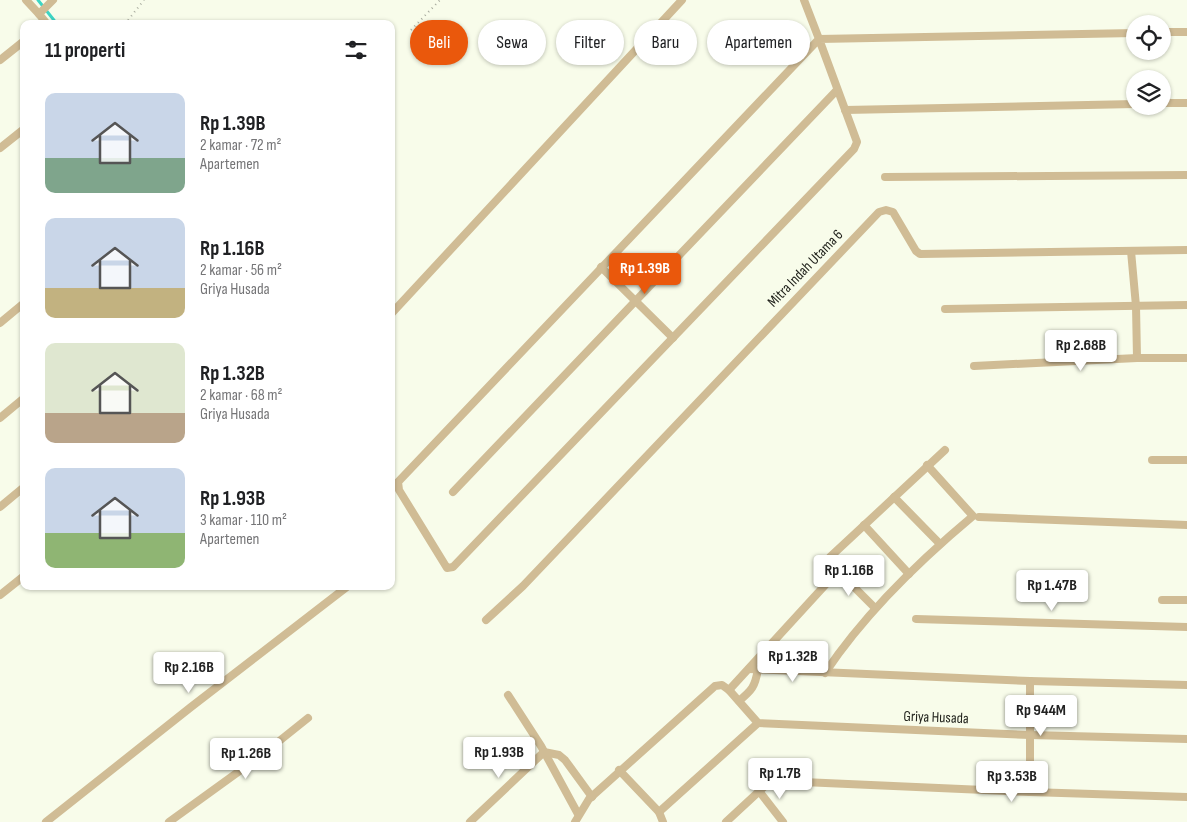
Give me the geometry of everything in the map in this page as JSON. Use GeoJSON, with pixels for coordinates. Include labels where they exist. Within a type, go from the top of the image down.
{"type":"FeatureCollection","features":[{"type":"Feature","properties":{"kind":"street"},"geometry":{"type":"LineString","coordinates":[[26,0],[44,20]]}},
{"type":"Feature","properties":{"kind":"street"},"geometry":{"type":"LineString","coordinates":[[395,310],[682,0]]}},
{"type":"Feature","properties":{"kind":"street"},"geometry":{"type":"LineString","coordinates":[[804,0],[819,39],[837,90],[857,142],[854,149],[453,567],[447,568],[399,490],[398,482],[819,39],[1126,33]]}},
{"type":"Feature","properties":{"kind":"street"},"geometry":{"type":"LineString","coordinates":[[40,14],[51,2]]}},
{"type":"Feature","properties":{"kind":"street"},"geometry":{"type":"LineString","coordinates":[[1171,32],[1187,32]]}},
{"type":"Feature","properties":{"kind":"street"},"geometry":{"type":"LineString","coordinates":[[0,60],[20,43]]}},
{"type":"Feature","properties":{"kind":"street"},"geometry":{"type":"LineString","coordinates":[[453,492],[837,90]]}},
{"type":"Feature","properties":{"kind":"street"},"geometry":{"type":"LineString","coordinates":[[1171,103],[1187,102]]}},
{"type":"Feature","properties":{"kind":"street"},"geometry":{"type":"LineString","coordinates":[[845,110],[1126,104]]}},
{"type":"Feature","properties":{"kind":"street"},"geometry":{"type":"LineString","coordinates":[[0,148],[20,132]]}},
{"type":"Feature","properties":{"kind":"street"},"geometry":{"type":"LineString","coordinates":[[885,177],[1187,175]]}},
{"type":"Feature","properties":{"kind":"street","name":"Mitra Indah Utama 6"},"geometry":{"type":"LineString","coordinates":[[486,620],[523,586],[878,212],[886,210],[893,212],[916,251],[920,254],[1187,250]]}},
{"type":"Feature","properties":{"kind":"street"},"geometry":{"type":"LineString","coordinates":[[1130,251],[1136,306],[1136,358]]}},
{"type":"Feature","properties":{"kind":"street"},"geometry":{"type":"LineString","coordinates":[[601,267],[673,338]]}},
{"type":"Feature","properties":{"kind":"street"},"geometry":{"type":"LineString","coordinates":[[946,309],[1187,305]]}},
{"type":"Feature","properties":{"kind":"street"},"geometry":{"type":"LineString","coordinates":[[0,323],[20,306]]}},
{"type":"Feature","properties":{"kind":"street"},"geometry":{"type":"LineString","coordinates":[[974,366],[1136,358],[1187,358]]}},
{"type":"Feature","properties":{"kind":"street"},"geometry":{"type":"LineString","coordinates":[[0,418],[20,401]]}},
{"type":"Feature","properties":{"kind":"street"},"geometry":{"type":"LineString","coordinates":[[875,608],[838,571],[830,557],[945,450]]}},
{"type":"Feature","properties":{"kind":"street"},"geometry":{"type":"LineString","coordinates":[[1152,460],[1187,460]]}},
{"type":"Feature","properties":{"kind":"street"},"geometry":{"type":"LineString","coordinates":[[825,673],[843,646],[875,608],[940,544],[973,516],[927,466]]}},
{"type":"Feature","properties":{"kind":"street"},"geometry":{"type":"LineString","coordinates":[[0,506],[20,490]]}},
{"type":"Feature","properties":{"kind":"street"},"geometry":{"type":"LineString","coordinates":[[894,497],[940,544]]}},
{"type":"Feature","properties":{"kind":"street"},"geometry":{"type":"LineString","coordinates":[[979,517],[1187,525]]}},
{"type":"Feature","properties":{"kind":"street"},"geometry":{"type":"LineString","coordinates":[[864,525],[909,574]]}},
{"type":"Feature","properties":{"kind":"street"},"geometry":{"type":"LineString","coordinates":[[729,690],[838,571]]}},
{"type":"Feature","properties":{"kind":"street"},"geometry":{"type":"LineString","coordinates":[[0,595],[20,579]]}},
{"type":"Feature","properties":{"kind":"street"},"geometry":{"type":"LineString","coordinates":[[46,822],[199,700],[343,590]]}},
{"type":"Feature","properties":{"kind":"street"},"geometry":{"type":"LineString","coordinates":[[1162,600],[1187,600]]}},
{"type":"Feature","properties":{"kind":"street"},"geometry":{"type":"LineString","coordinates":[[916,619],[1187,627]]}},
{"type":"Feature","properties":{"kind":"street"},"geometry":{"type":"LineString","coordinates":[[749,669],[1030,681],[1187,685]]}},
{"type":"Feature","properties":{"kind":"street"},"geometry":{"type":"LineString","coordinates":[[739,702],[756,684],[758,669]]}},
{"type":"Feature","properties":{"kind":"street"},"geometry":{"type":"LineString","coordinates":[[1030,681],[1030,792]]}},
{"type":"Feature","properties":{"kind":"street"},"geometry":{"type":"LineString","coordinates":[[508,695],[546,752],[577,818],[592,797],[619,770],[715,686],[722,684],[758,723],[659,812]]}},
{"type":"Feature","properties":{"kind":"street"},"geometry":{"type":"LineString","coordinates":[[169,822],[263,754],[308,718]]}},
{"type":"Feature","properties":{"kind":"street","name":"Griya Husada"},"geometry":{"type":"LineString","coordinates":[[758,723],[1030,735],[1187,739]]}},
{"type":"Feature","properties":{"kind":"street"},"geometry":{"type":"LineString","coordinates":[[546,752],[559,754],[592,797]]}},
{"type":"Feature","properties":{"kind":"street"},"geometry":{"type":"LineString","coordinates":[[470,822],[546,752]]}},
{"type":"Feature","properties":{"kind":"street"},"geometry":{"type":"LineString","coordinates":[[619,770],[659,812],[663,822]]}},
{"type":"Feature","properties":{"kind":"street"},"geometry":{"type":"LineString","coordinates":[[726,822],[766,784],[774,781],[1187,797]]}},
{"type":"Feature","properties":{"kind":"street"},"geometry":{"type":"LineString","coordinates":[[759,792],[783,822]]}},
{"type":"Feature","properties":{"kind":"path"},"geometry":{"type":"LineString","coordinates":[[128,20],[144,0]]}},
{"type":"Feature","properties":{"kind":"path"},"geometry":{"type":"LineString","coordinates":[[421,20],[440,0]]}},
{"type":"Feature","properties":{"kind":"waterway"},"geometry":{"type":"LineString","coordinates":[[38,0],[54,20]]}}]}
